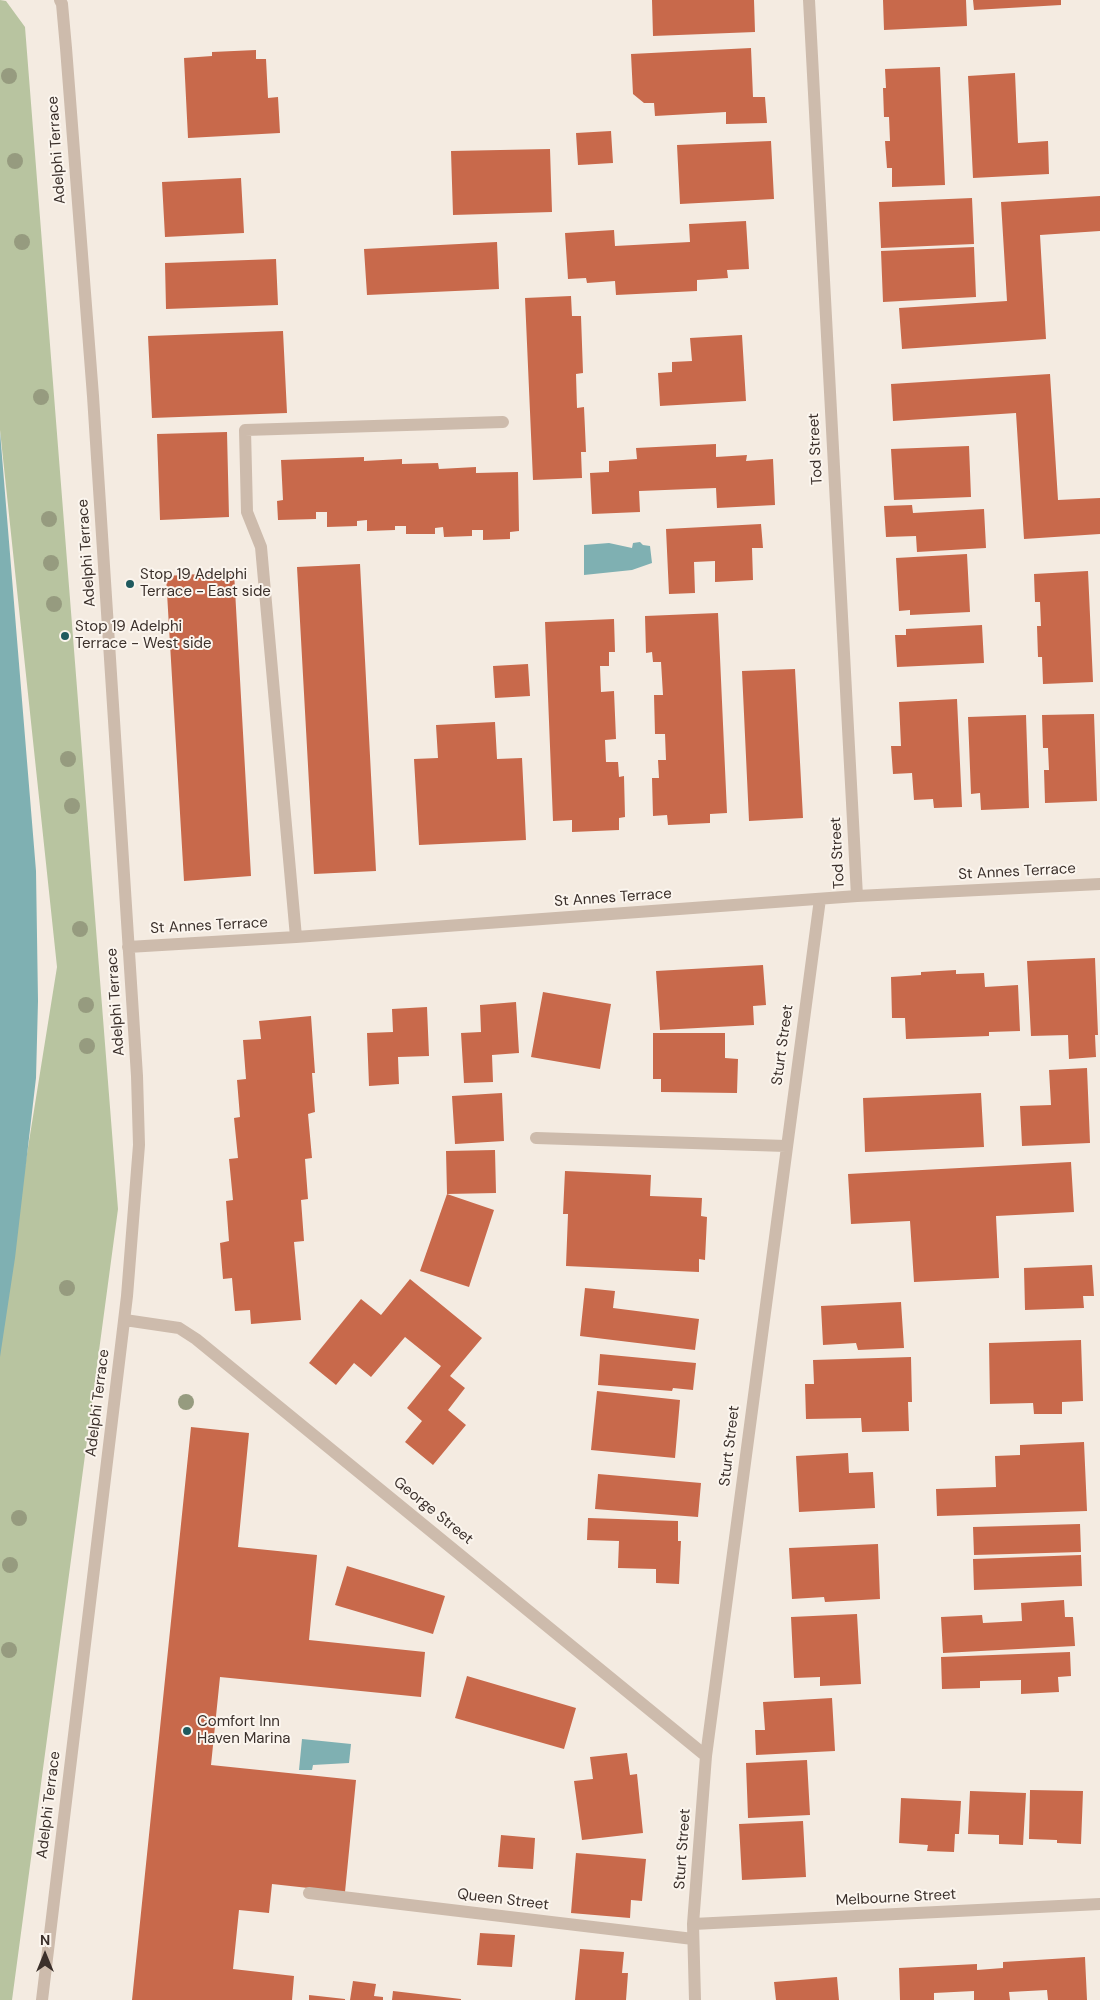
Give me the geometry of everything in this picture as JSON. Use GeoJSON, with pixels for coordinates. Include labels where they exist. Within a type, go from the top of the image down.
{"type":"FeatureCollection","features":[{"type":"Feature","properties":{"kind":"street","name":"Adelphi Terrace"},"geometry":{"type":"LineString","coordinates":[[42,2000],[124,1320],[138,1145],[137,1076],[93,396],[66,48],[60,0]]}},
{"type":"Feature","properties":{"kind":"street","name":"Tod Street"},"geometry":{"type":"LineString","coordinates":[[809,0],[857,896]]}},
{"type":"Feature","properties":{"kind":"street"},"geometry":{"type":"LineString","coordinates":[[296,937],[262,547],[248,512],[245,430],[504,422]]}},
{"type":"Feature","properties":{"kind":"street","name":"St Annes Terrace"},"geometry":{"type":"LineString","coordinates":[[128,947],[296,937],[857,896],[1100,884]]}},
{"type":"Feature","properties":{"kind":"street","name":"Sturt Street"},"geometry":{"type":"LineString","coordinates":[[695,2000],[694,1924],[706,1756],[820,899]]}},
{"type":"Feature","properties":{"kind":"street"},"geometry":{"type":"LineString","coordinates":[[536,1138],[786,1146]]}},
{"type":"Feature","properties":{"kind":"street","name":"George Street"},"geometry":{"type":"LineString","coordinates":[[124,1320],[179,1328],[196,1339],[706,1756]]}},
{"type":"Feature","properties":{"kind":"street","name":"Queen Street"},"geometry":{"type":"LineString","coordinates":[[309,1893],[694,1939]]}},
{"type":"Feature","properties":{"kind":"street","name":"Melbourne Street"},"geometry":{"type":"LineString","coordinates":[[694,1924],[1100,1904]]}},
{"type":"Feature","properties":{"kind":"green space"},"geometry":{"type":"Polygon","coordinates":[[[0,0],[6,1],[25,27],[118,1209],[12,2000],[0,2000],[0,1322],[57,967],[0,430],[0,0]]]}},
{"type":"Feature","properties":{"kind":"water"},"geometry":{"type":"Polygon","coordinates":[[[0,432],[36,871],[38,1001],[36,1078],[15,1258],[0,1357],[0,432]]]}},
{"type":"Feature","properties":{"kind":"water"},"geometry":{"type":"Polygon","coordinates":[[[640,542],[643,545],[650,546],[652,563],[632,570],[584,575],[584,545],[609,543],[632,548],[633,543],[640,542]]]}},
{"type":"Feature","properties":{"kind":"water"},"geometry":{"type":"Polygon","coordinates":[[[302,1739],[351,1744],[349,1763],[313,1765],[312,1770],[299,1770],[302,1739]]]}},
{"type":"Feature","properties":{"kind":"building"},"geometry":{"type":"Polygon","coordinates":[[[652,0],[754,0],[755,32],[653,36],[652,0]]]}},
{"type":"Feature","properties":{"kind":"building"},"geometry":{"type":"Polygon","coordinates":[[[883,0],[966,0],[967,26],[884,30],[883,0]]]}},
{"type":"Feature","properties":{"kind":"building"},"geometry":{"type":"Polygon","coordinates":[[[973,0],[1061,0],[1061,5],[974,10],[973,0]]]}},
{"type":"Feature","properties":{"kind":"building"},"geometry":{"type":"Polygon","coordinates":[[[751,48],[753,97],[765,97],[767,123],[726,124],[726,112],[655,116],[654,103],[644,103],[633,94],[631,54],[751,48]]]}},
{"type":"Feature","properties":{"kind":"building"},"geometry":{"type":"Polygon","coordinates":[[[256,50],[256,59],[266,59],[268,98],[278,97],[280,133],[188,138],[184,58],[212,56],[212,52],[256,50]]]}},
{"type":"Feature","properties":{"kind":"building"},"geometry":{"type":"Polygon","coordinates":[[[940,67],[945,185],[892,187],[892,168],[887,168],[885,141],[890,141],[889,117],[884,117],[883,88],[886,88],[885,69],[940,67]]]}},
{"type":"Feature","properties":{"kind":"building"},"geometry":{"type":"Polygon","coordinates":[[[1015,73],[1018,143],[1048,141],[1049,174],[973,178],[968,76],[1015,73]]]}},
{"type":"Feature","properties":{"kind":"building"},"geometry":{"type":"Polygon","coordinates":[[[611,131],[613,163],[578,165],[576,133],[611,131]]]}},
{"type":"Feature","properties":{"kind":"building"},"geometry":{"type":"Polygon","coordinates":[[[771,141],[774,199],[680,204],[677,145],[771,141]]]}},
{"type":"Feature","properties":{"kind":"building"},"geometry":{"type":"Polygon","coordinates":[[[550,149],[552,212],[453,215],[451,151],[550,149]]]}},
{"type":"Feature","properties":{"kind":"building"},"geometry":{"type":"Polygon","coordinates":[[[241,178],[244,233],[165,237],[162,182],[241,178]]]}},
{"type":"Feature","properties":{"kind":"building"},"geometry":{"type":"Polygon","coordinates":[[[1100,196],[1100,231],[1040,235],[1046,339],[902,349],[899,308],[1007,301],[1001,202],[1100,196]]]}},
{"type":"Feature","properties":{"kind":"building"},"geometry":{"type":"Polygon","coordinates":[[[972,198],[974,244],[881,248],[879,202],[972,198]]]}},
{"type":"Feature","properties":{"kind":"building"},"geometry":{"type":"Polygon","coordinates":[[[746,221],[749,269],[727,270],[728,278],[697,280],[697,291],[616,295],[615,281],[587,283],[586,278],[568,279],[565,233],[614,230],[615,246],[690,242],[689,224],[746,221]]]}},
{"type":"Feature","properties":{"kind":"building"},"geometry":{"type":"Polygon","coordinates":[[[497,242],[499,289],[367,295],[364,249],[497,242]]]}},
{"type":"Feature","properties":{"kind":"building"},"geometry":{"type":"Polygon","coordinates":[[[974,247],[976,297],[883,302],[881,251],[974,247]]]}},
{"type":"Feature","properties":{"kind":"building"},"geometry":{"type":"Polygon","coordinates":[[[276,259],[278,305],[166,309],[165,263],[276,259]]]}},
{"type":"Feature","properties":{"kind":"building"},"geometry":{"type":"Polygon","coordinates":[[[571,296],[572,316],[581,316],[583,373],[576,374],[577,408],[584,407],[586,452],[581,452],[582,478],[533,480],[525,298],[571,296]]]}},
{"type":"Feature","properties":{"kind":"building"},"geometry":{"type":"Polygon","coordinates":[[[283,331],[287,413],[152,418],[148,336],[283,331]]]}},
{"type":"Feature","properties":{"kind":"building"},"geometry":{"type":"Polygon","coordinates":[[[742,335],[746,401],[660,406],[658,373],[672,372],[672,362],[692,361],[690,338],[742,335]]]}},
{"type":"Feature","properties":{"kind":"building"},"geometry":{"type":"Polygon","coordinates":[[[1050,374],[1058,500],[1100,498],[1100,534],[1024,539],[1016,413],[893,421],[891,384],[1050,374]]]}},
{"type":"Feature","properties":{"kind":"building"},"geometry":{"type":"Polygon","coordinates":[[[227,432],[229,517],[160,520],[157,434],[227,432]]]}},
{"type":"Feature","properties":{"kind":"building"},"geometry":{"type":"Polygon","coordinates":[[[716,444],[716,457],[747,455],[746,461],[773,459],[775,505],[717,508],[716,488],[639,491],[640,512],[592,514],[590,473],[609,472],[609,461],[637,459],[636,448],[716,444]]]}},
{"type":"Feature","properties":{"kind":"building"},"geometry":{"type":"Polygon","coordinates":[[[969,446],[971,497],[894,500],[891,449],[969,446]]]}},
{"type":"Feature","properties":{"kind":"building"},"geometry":{"type":"Polygon","coordinates":[[[364,457],[364,461],[402,459],[402,464],[438,463],[439,469],[476,467],[476,473],[518,472],[519,531],[510,532],[510,539],[483,540],[483,530],[472,530],[472,536],[444,537],[443,527],[435,528],[435,534],[406,534],[406,526],[395,526],[395,530],[367,531],[367,520],[357,521],[357,526],[327,527],[327,512],[316,512],[316,519],[278,520],[277,501],[283,500],[281,460],[364,457]]]}},
{"type":"Feature","properties":{"kind":"building"},"geometry":{"type":"Polygon","coordinates":[[[912,505],[913,513],[984,509],[986,548],[917,552],[916,536],[886,537],[884,506],[912,505]]]}},
{"type":"Feature","properties":{"kind":"building"},"geometry":{"type":"Polygon","coordinates":[[[761,524],[763,548],[752,548],[753,580],[715,582],[715,561],[694,562],[695,593],[669,594],[666,529],[761,524]]]}},
{"type":"Feature","properties":{"kind":"building"},"geometry":{"type":"Polygon","coordinates":[[[967,554],[970,612],[910,615],[910,610],[899,611],[896,558],[967,554]]]}},
{"type":"Feature","properties":{"kind":"building"},"geometry":{"type":"Polygon","coordinates":[[[360,564],[376,871],[314,874],[297,567],[360,564]]]}},
{"type":"Feature","properties":{"kind":"building"},"geometry":{"type":"Polygon","coordinates":[[[1088,571],[1093,682],[1043,684],[1042,657],[1038,657],[1037,626],[1041,626],[1040,602],[1035,602],[1034,574],[1088,571]]]}},
{"type":"Feature","properties":{"kind":"building"},"geometry":{"type":"Polygon","coordinates":[[[234,572],[251,876],[184,881],[166,576],[234,572]]]}},
{"type":"Feature","properties":{"kind":"building"},"geometry":{"type":"Polygon","coordinates":[[[718,613],[727,813],[710,814],[710,823],[668,825],[667,815],[653,816],[652,778],[659,778],[658,760],[666,760],[665,734],[655,734],[654,695],[663,695],[661,662],[653,662],[652,652],[646,653],[645,616],[718,613]]]}},
{"type":"Feature","properties":{"kind":"building"},"geometry":{"type":"Polygon","coordinates":[[[614,619],[615,652],[609,652],[609,666],[600,666],[601,692],[614,691],[616,739],[605,740],[606,762],[618,762],[619,777],[624,776],[625,817],[619,818],[619,830],[572,832],[572,820],[553,821],[545,622],[614,619]]]}},
{"type":"Feature","properties":{"kind":"building"},"geometry":{"type":"Polygon","coordinates":[[[982,625],[984,663],[897,667],[895,635],[906,635],[906,629],[982,625]]]}},
{"type":"Feature","properties":{"kind":"building"},"geometry":{"type":"Polygon","coordinates":[[[528,664],[530,696],[495,698],[493,666],[528,664]]]}},
{"type":"Feature","properties":{"kind":"building"},"geometry":{"type":"Polygon","coordinates":[[[795,669],[803,818],[749,821],[742,671],[795,669]]]}},
{"type":"Feature","properties":{"kind":"building"},"geometry":{"type":"Polygon","coordinates":[[[957,699],[962,807],[934,808],[933,799],[914,800],[912,773],[893,774],[891,746],[901,746],[899,702],[957,699]]]}},
{"type":"Feature","properties":{"kind":"building"},"geometry":{"type":"Polygon","coordinates":[[[1094,714],[1097,801],[1045,803],[1044,770],[1049,770],[1048,748],[1043,748],[1042,715],[1094,714]]]}},
{"type":"Feature","properties":{"kind":"building"},"geometry":{"type":"Polygon","coordinates":[[[1026,715],[1029,808],[981,810],[980,793],[971,794],[968,717],[1026,715]]]}},
{"type":"Feature","properties":{"kind":"building"},"geometry":{"type":"Polygon","coordinates":[[[495,722],[497,759],[522,758],[526,840],[419,845],[414,759],[438,758],[436,725],[495,722]]]}},
{"type":"Feature","properties":{"kind":"building"},"geometry":{"type":"Polygon","coordinates":[[[1095,958],[1098,1035],[1095,1035],[1096,1057],[1069,1059],[1068,1035],[1031,1036],[1027,961],[1095,958]]]}},
{"type":"Feature","properties":{"kind":"building"},"geometry":{"type":"Polygon","coordinates":[[[763,965],[766,1005],[753,1006],[754,1025],[660,1030],[656,971],[763,965]]]}},
{"type":"Feature","properties":{"kind":"building"},"geometry":{"type":"Polygon","coordinates":[[[956,970],[956,974],[984,973],[985,987],[1018,985],[1020,1031],[989,1032],[989,1036],[906,1039],[905,1018],[892,1018],[891,977],[921,975],[921,972],[956,970]]]}},
{"type":"Feature","properties":{"kind":"building"},"geometry":{"type":"Polygon","coordinates":[[[543,992],[611,1004],[600,1069],[531,1057],[543,992]]]}},
{"type":"Feature","properties":{"kind":"building"},"geometry":{"type":"Polygon","coordinates":[[[516,1002],[519,1053],[492,1055],[493,1082],[464,1083],[461,1033],[481,1032],[480,1005],[516,1002]]]}},
{"type":"Feature","properties":{"kind":"building"},"geometry":{"type":"Polygon","coordinates":[[[427,1007],[429,1056],[398,1057],[399,1084],[369,1086],[367,1033],[393,1032],[392,1009],[427,1007]]]}},
{"type":"Feature","properties":{"kind":"building"},"geometry":{"type":"Polygon","coordinates":[[[311,1016],[315,1073],[312,1073],[315,1112],[308,1114],[312,1158],[305,1159],[308,1199],[301,1200],[304,1241],[294,1242],[301,1320],[251,1324],[250,1310],[235,1311],[232,1278],[223,1279],[220,1243],[229,1241],[226,1201],[233,1200],[229,1159],[238,1158],[234,1118],[240,1117],[237,1080],[246,1079],[243,1040],[261,1039],[259,1021],[311,1016]]]}},
{"type":"Feature","properties":{"kind":"building"},"geometry":{"type":"Polygon","coordinates":[[[653,1033],[725,1033],[725,1058],[738,1059],[737,1093],[661,1092],[661,1079],[653,1079],[653,1033]]]}},
{"type":"Feature","properties":{"kind":"building"},"geometry":{"type":"Polygon","coordinates":[[[1087,1068],[1090,1143],[1022,1146],[1020,1106],[1051,1105],[1049,1070],[1087,1068]]]}},
{"type":"Feature","properties":{"kind":"building"},"geometry":{"type":"Polygon","coordinates":[[[502,1093],[504,1141],[455,1144],[452,1096],[502,1093]]]}},
{"type":"Feature","properties":{"kind":"building"},"geometry":{"type":"Polygon","coordinates":[[[981,1093],[984,1147],[865,1152],[863,1098],[981,1093]]]}},
{"type":"Feature","properties":{"kind":"building"},"geometry":{"type":"Polygon","coordinates":[[[495,1150],[496,1193],[447,1194],[446,1151],[495,1150]]]}},
{"type":"Feature","properties":{"kind":"building"},"geometry":{"type":"Polygon","coordinates":[[[1071,1162],[1074,1212],[996,1216],[999,1278],[914,1282],[910,1221],[851,1224],[848,1174],[1071,1162]]]}},
{"type":"Feature","properties":{"kind":"building"},"geometry":{"type":"Polygon","coordinates":[[[565,1171],[651,1175],[650,1196],[702,1198],[701,1216],[707,1217],[705,1260],[699,1259],[699,1272],[566,1266],[568,1214],[563,1214],[565,1171]]]}},
{"type":"Feature","properties":{"kind":"building"},"geometry":{"type":"Polygon","coordinates":[[[447,1194],[494,1210],[469,1287],[420,1271],[447,1194]]]}},
{"type":"Feature","properties":{"kind":"building"},"geometry":{"type":"Polygon","coordinates":[[[1092,1265],[1094,1296],[1083,1296],[1084,1308],[1025,1310],[1024,1268],[1092,1265]]]}},
{"type":"Feature","properties":{"kind":"building"},"geometry":{"type":"Polygon","coordinates":[[[410,1279],[482,1338],[450,1376],[465,1388],[448,1410],[466,1425],[433,1465],[405,1442],[422,1421],[407,1408],[441,1366],[405,1337],[371,1377],[354,1363],[336,1385],[309,1363],[361,1299],[381,1315],[410,1279]]]}},
{"type":"Feature","properties":{"kind":"building"},"geometry":{"type":"Polygon","coordinates":[[[585,1288],[615,1291],[613,1308],[699,1319],[695,1350],[580,1336],[585,1288]]]}},
{"type":"Feature","properties":{"kind":"building"},"geometry":{"type":"Polygon","coordinates":[[[901,1302],[904,1348],[858,1350],[856,1343],[823,1345],[821,1306],[901,1302]]]}},
{"type":"Feature","properties":{"kind":"building"},"geometry":{"type":"Polygon","coordinates":[[[1081,1340],[1083,1401],[1062,1402],[1062,1414],[1034,1414],[1033,1403],[990,1404],[989,1343],[1081,1340]]]}},
{"type":"Feature","properties":{"kind":"building"},"geometry":{"type":"Polygon","coordinates":[[[600,1354],[696,1363],[693,1390],[673,1388],[672,1391],[598,1385],[600,1354]]]}},
{"type":"Feature","properties":{"kind":"building"},"geometry":{"type":"Polygon","coordinates":[[[911,1357],[912,1402],[908,1402],[909,1431],[862,1432],[861,1418],[806,1419],[805,1384],[814,1384],[813,1360],[911,1357]]]}},
{"type":"Feature","properties":{"kind":"building"},"geometry":{"type":"Polygon","coordinates":[[[597,1391],[680,1400],[675,1458],[591,1450],[597,1391]]]}},
{"type":"Feature","properties":{"kind":"building","name":"Comfort Inn Haven Marina"},"geometry":{"type":"Polygon","coordinates":[[[191,1427],[249,1433],[238,1547],[317,1555],[309,1640],[425,1652],[421,1697],[220,1677],[211,1765],[356,1780],[345,1892],[272,1884],[269,1913],[239,1910],[233,1969],[294,1976],[292,2000],[132,2000],[191,1427]]]}},
{"type":"Feature","properties":{"kind":"building"},"geometry":{"type":"Polygon","coordinates":[[[1084,1442],[1087,1511],[937,1516],[936,1489],[996,1487],[995,1456],[1020,1455],[1020,1445],[1084,1442]]]}},
{"type":"Feature","properties":{"kind":"building"},"geometry":{"type":"Polygon","coordinates":[[[848,1453],[849,1473],[873,1472],[875,1508],[799,1512],[796,1456],[848,1453]]]}},
{"type":"Feature","properties":{"kind":"building"},"geometry":{"type":"Polygon","coordinates":[[[598,1474],[701,1483],[698,1517],[595,1509],[598,1474]]]}},
{"type":"Feature","properties":{"kind":"building"},"geometry":{"type":"Polygon","coordinates":[[[588,1518],[678,1521],[678,1541],[681,1541],[679,1584],[656,1583],[656,1569],[618,1568],[619,1541],[587,1540],[588,1518]]]}},
{"type":"Feature","properties":{"kind":"building"},"geometry":{"type":"Polygon","coordinates":[[[1080,1524],[1081,1552],[974,1555],[973,1527],[1080,1524]]]}},
{"type":"Feature","properties":{"kind":"building"},"geometry":{"type":"Polygon","coordinates":[[[878,1544],[880,1599],[825,1602],[824,1597],[792,1599],[789,1548],[878,1544]]]}},
{"type":"Feature","properties":{"kind":"building"},"geometry":{"type":"Polygon","coordinates":[[[1081,1555],[1082,1586],[974,1590],[973,1559],[1081,1555]]]}},
{"type":"Feature","properties":{"kind":"building"},"geometry":{"type":"Polygon","coordinates":[[[347,1566],[445,1596],[433,1634],[335,1605],[347,1566]]]}},
{"type":"Feature","properties":{"kind":"building"},"geometry":{"type":"Polygon","coordinates":[[[1064,1600],[1065,1617],[1073,1617],[1075,1646],[943,1653],[941,1617],[982,1615],[983,1623],[1022,1621],[1021,1603],[1064,1600]]]}},
{"type":"Feature","properties":{"kind":"building"},"geometry":{"type":"Polygon","coordinates":[[[857,1614],[861,1684],[820,1686],[820,1677],[794,1678],[791,1617],[857,1614]]]}},
{"type":"Feature","properties":{"kind":"building"},"geometry":{"type":"Polygon","coordinates":[[[1070,1652],[1071,1676],[1058,1677],[1059,1692],[1021,1694],[1021,1680],[980,1681],[980,1688],[942,1689],[941,1657],[1070,1652]]]}},
{"type":"Feature","properties":{"kind":"building"},"geometry":{"type":"Polygon","coordinates":[[[467,1676],[576,1708],[564,1749],[455,1718],[467,1676]]]}},
{"type":"Feature","properties":{"kind":"building"},"geometry":{"type":"Polygon","coordinates":[[[832,1698],[835,1751],[756,1755],[755,1730],[765,1730],[763,1702],[832,1698]]]}},
{"type":"Feature","properties":{"kind":"building"},"geometry":{"type":"Polygon","coordinates":[[[627,1753],[630,1775],[637,1774],[643,1833],[582,1840],[574,1781],[593,1779],[590,1757],[627,1753]]]}},
{"type":"Feature","properties":{"kind":"building"},"geometry":{"type":"Polygon","coordinates":[[[807,1760],[810,1815],[748,1818],[746,1763],[807,1760]]]}},
{"type":"Feature","properties":{"kind":"building"},"geometry":{"type":"Polygon","coordinates":[[[1030,1790],[1083,1791],[1081,1844],[1057,1843],[1057,1840],[1029,1839],[1030,1790]]]}},
{"type":"Feature","properties":{"kind":"building"},"geometry":{"type":"Polygon","coordinates":[[[970,1791],[1026,1793],[1023,1845],[999,1844],[999,1835],[968,1834],[970,1791]]]}},
{"type":"Feature","properties":{"kind":"building"},"geometry":{"type":"Polygon","coordinates":[[[901,1798],[961,1801],[959,1834],[955,1834],[954,1852],[927,1851],[928,1845],[899,1843],[901,1798]]]}},
{"type":"Feature","properties":{"kind":"building"},"geometry":{"type":"Polygon","coordinates":[[[803,1821],[806,1877],[742,1880],[739,1824],[803,1821]]]}},
{"type":"Feature","properties":{"kind":"building"},"geometry":{"type":"Polygon","coordinates":[[[501,1835],[535,1838],[533,1869],[498,1867],[501,1835]]]}},
{"type":"Feature","properties":{"kind":"building"},"geometry":{"type":"Polygon","coordinates":[[[576,1853],[646,1859],[642,1901],[631,1900],[630,1918],[571,1913],[576,1853]]]}},
{"type":"Feature","properties":{"kind":"building"},"geometry":{"type":"Polygon","coordinates":[[[480,1933],[515,1935],[512,1967],[477,1965],[480,1933]]]}},
{"type":"Feature","properties":{"kind":"building"},"geometry":{"type":"Polygon","coordinates":[[[580,1949],[624,1952],[622,1973],[628,1973],[626,2000],[575,2000],[580,1949]]]}},
{"type":"Feature","properties":{"kind":"building"},"geometry":{"type":"Polygon","coordinates":[[[1085,1957],[1087,2000],[1048,2000],[1047,1990],[1009,1992],[1010,2000],[974,2000],[974,1991],[934,1993],[934,2000],[900,2000],[899,1968],[977,1964],[977,1970],[1003,1968],[1003,1962],[1085,1957]]]}},
{"type":"Feature","properties":{"kind":"building"},"geometry":{"type":"Polygon","coordinates":[[[837,1977],[839,2000],[776,2000],[774,1982],[837,1977]]]}},
{"type":"Feature","properties":{"kind":"building"},"geometry":{"type":"Polygon","coordinates":[[[353,1981],[376,1984],[374,1996],[383,1997],[383,2000],[350,2000],[353,1981]]]}},
{"type":"Feature","properties":{"kind":"building"},"geometry":{"type":"Polygon","coordinates":[[[393,1991],[461,1999],[461,2000],[392,2000],[393,1991]]]}},
{"type":"Feature","properties":{"kind":"building"},"geometry":{"type":"Polygon","coordinates":[[[309,1995],[345,1999],[345,2000],[309,2000],[309,1995]]]}},
{"type":"Feature","properties":{"kind":"place","name":"Stop 19 Adelphi Terrace - East side"},"geometry":{"type":"Point","coordinates":[130,584]}},
{"type":"Feature","properties":{"kind":"place","name":"Stop 19 Adelphi Terrace - West side"},"geometry":{"type":"Point","coordinates":[65,636]}},
{"type":"Feature","properties":{"kind":"place","name":"Comfort Inn Haven Marina"},"geometry":{"type":"Point","coordinates":[187,1731]}}]}
